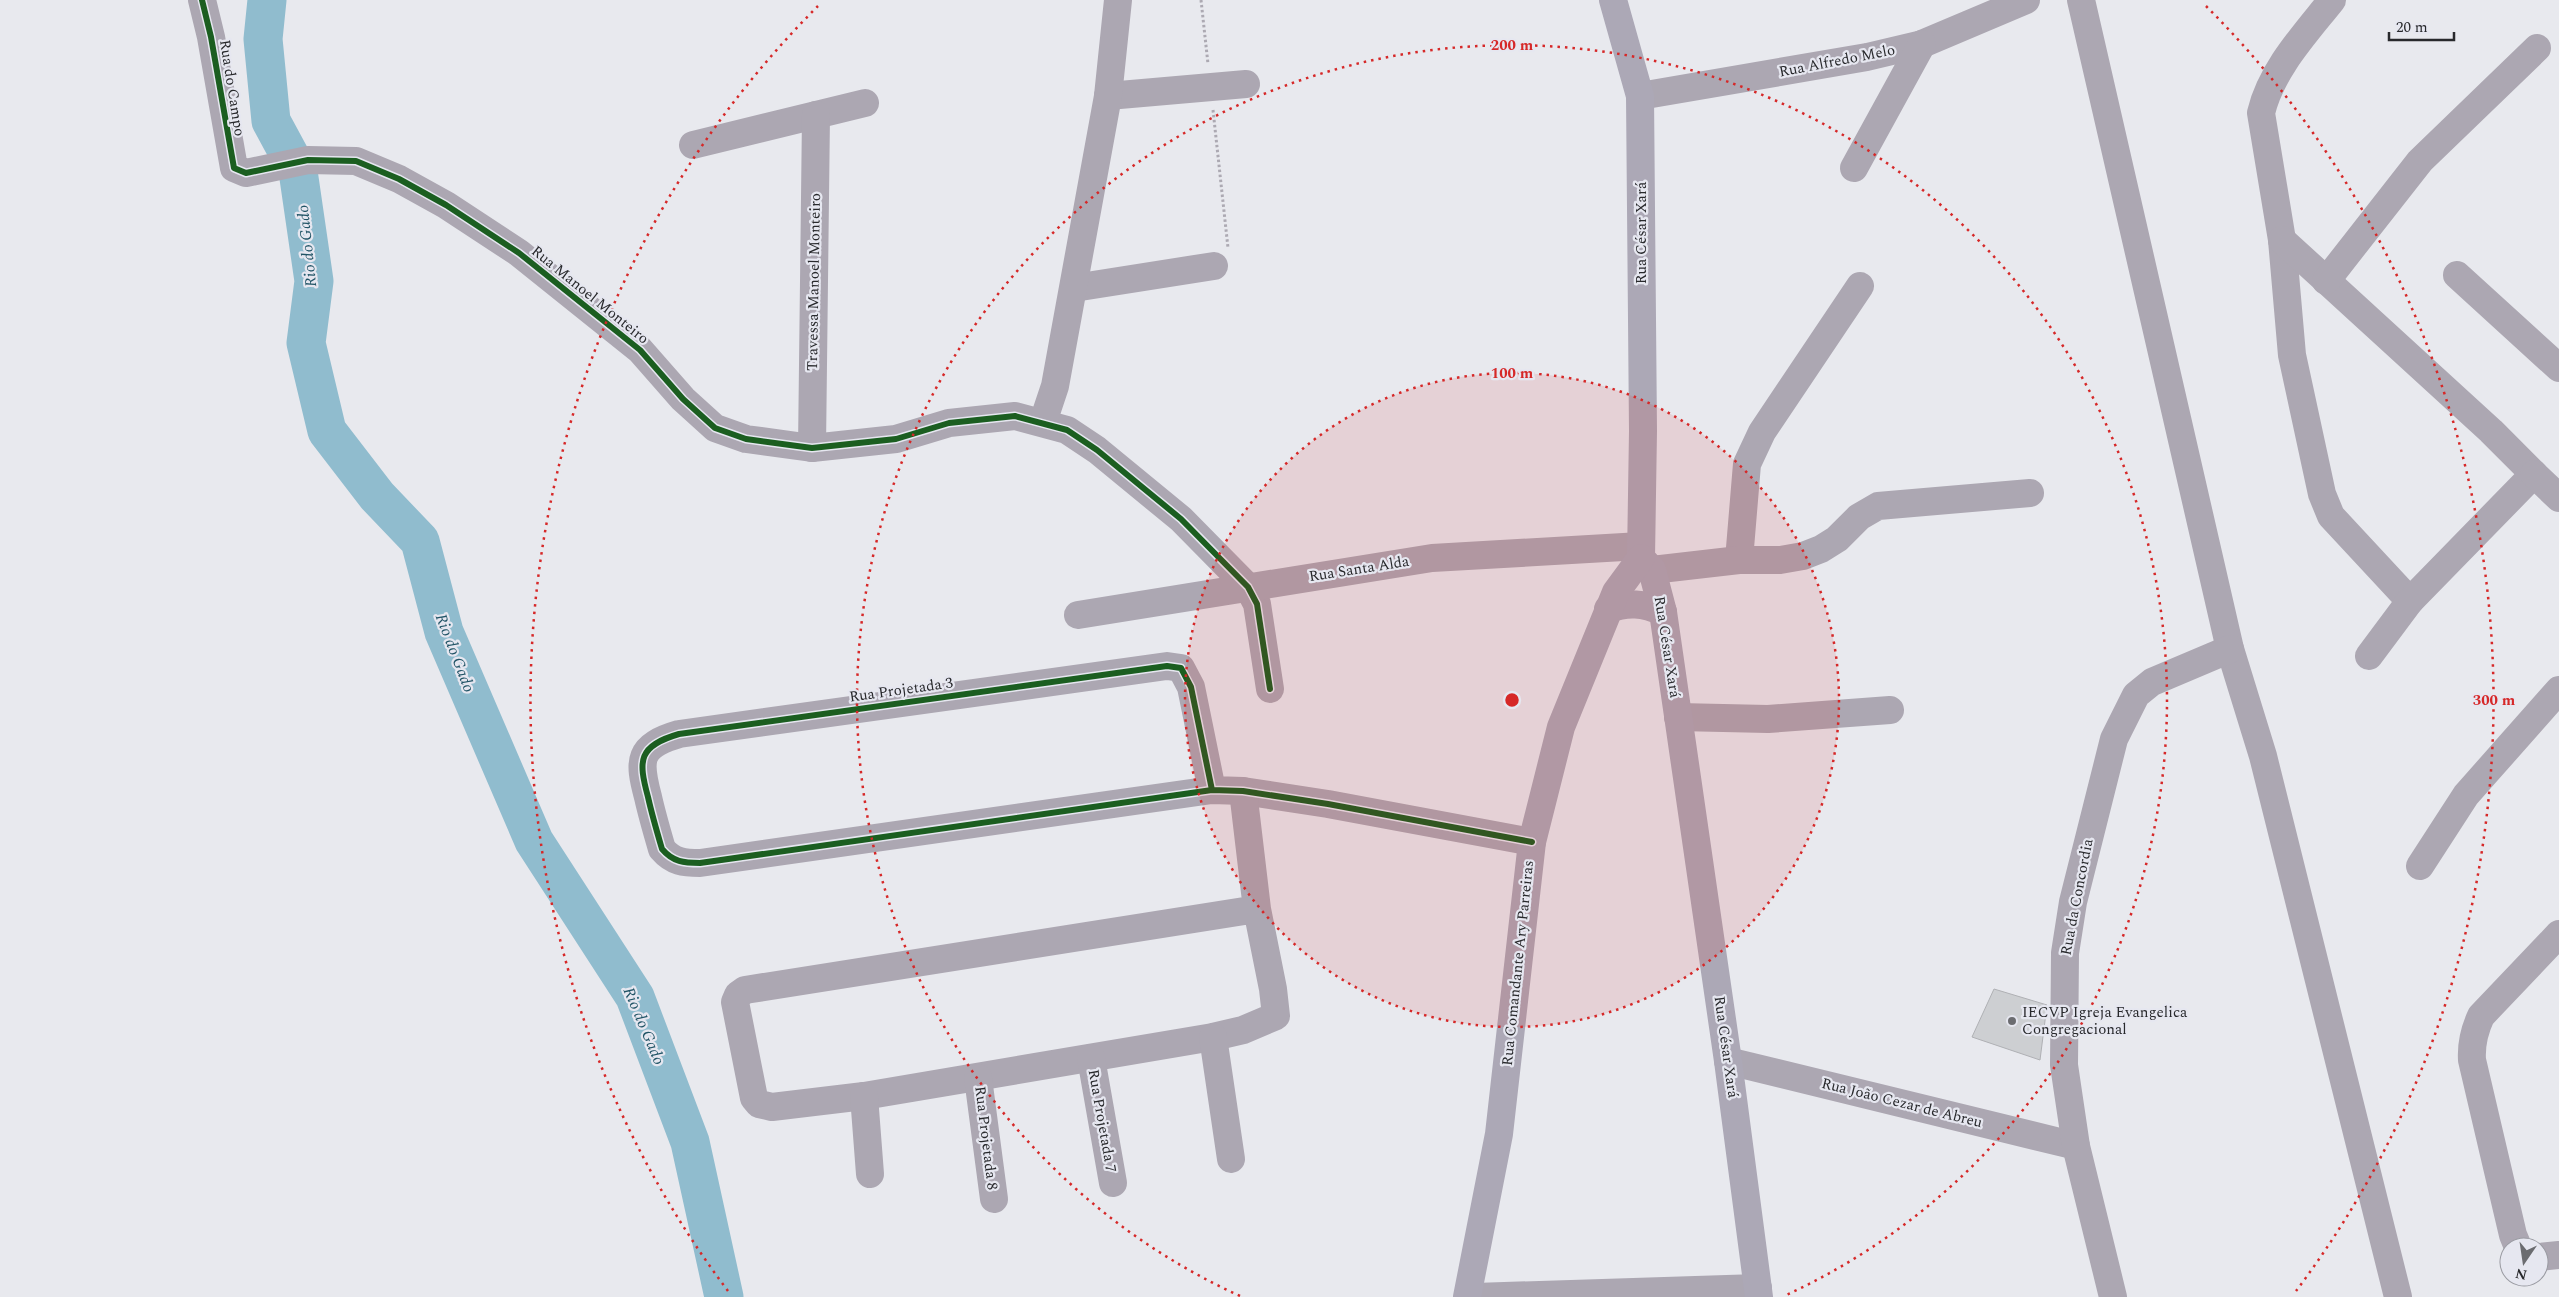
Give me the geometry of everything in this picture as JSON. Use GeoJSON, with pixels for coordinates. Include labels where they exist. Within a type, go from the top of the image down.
{"type":"FeatureCollection","features":[{"type":"Feature","properties":{"kind":"main road","name":"Rua César Xará"},"geometry":{"type":"LineString","coordinates":[[1613,0],[1640,96],[1645,558],[1663,612],[1728,1061],[1758,1292]]}},
{"type":"Feature","properties":{"kind":"main road","name":"Rua Comandante Ary Parreiras"},"geometry":{"type":"LineString","coordinates":[[1467,1297],[1499,1134],[1532,842],[1561,727],[1616,592],[1645,558]]}},
{"type":"Feature","properties":{"kind":"main road"},"geometry":{"type":"LineString","coordinates":[[1608,609],[1621,604],[1635,604],[1649,606],[1663,612]]}},
{"type":"Feature","properties":{"kind":"street","name":"Rua do Campo"},"geometry":{"type":"LineString","coordinates":[[202,0],[211,37],[230,155],[234,168],[246,173]]}},
{"type":"Feature","properties":{"kind":"street"},"geometry":{"type":"LineString","coordinates":[[1043,422],[1055,386],[1074,288],[1108,96],[1118,0]]}},
{"type":"Feature","properties":{"kind":"street","name":"Rua Alfredo Melo"},"geometry":{"type":"LineString","coordinates":[[1640,96],[1867,57],[1922,44],[2026,0]]}},
{"type":"Feature","properties":{"kind":"street"},"geometry":{"type":"LineString","coordinates":[[2081,0],[2230,649],[2263,756],[2398,1297]]}},
{"type":"Feature","properties":{"kind":"street"},"geometry":{"type":"LineString","coordinates":[[2332,0],[2275,76],[2265,94],[2261,113],[2282,240],[2292,355],[2322,494],[2330,516],[2410,601]]}},
{"type":"Feature","properties":{"kind":"street"},"geometry":{"type":"LineString","coordinates":[[1854,168],[1922,44]]}},
{"type":"Feature","properties":{"kind":"street"},"geometry":{"type":"LineString","coordinates":[[2326,281],[2420,161],[2536,48]]}},
{"type":"Feature","properties":{"kind":"street"},"geometry":{"type":"LineString","coordinates":[[1108,96],[1246,84]]}},
{"type":"Feature","properties":{"kind":"street"},"geometry":{"type":"LineString","coordinates":[[693,146],[865,103]]}},
{"type":"Feature","properties":{"kind":"street","name":"Travessa Manoel Monteiro"},"geometry":{"type":"LineString","coordinates":[[812,448],[816,115]]}},
{"type":"Feature","properties":{"kind":"street","name":"Rua Manoel Monteiro"},"geometry":{"type":"LineString","coordinates":[[246,173],[308,160],[356,161],[370,165],[400,179],[519,253],[640,350],[682,399],[715,428],[746,439],[812,448],[896,440],[949,423],[1015,416],[1067,430],[1124,472],[1182,520],[1248,587],[1257,604],[1270,689]]}},
{"type":"Feature","properties":{"kind":"street"},"geometry":{"type":"LineString","coordinates":[[2282,240],[2491,431],[2559,498]]}},
{"type":"Feature","properties":{"kind":"street"},"geometry":{"type":"LineString","coordinates":[[1074,288],[1214,266]]}},
{"type":"Feature","properties":{"kind":"street"},"geometry":{"type":"LineString","coordinates":[[2457,275],[2559,368]]}},
{"type":"Feature","properties":{"kind":"street"},"geometry":{"type":"LineString","coordinates":[[1739,560],[1747,464],[1762,432],[1860,286]]}},
{"type":"Feature","properties":{"kind":"street"},"geometry":{"type":"LineString","coordinates":[[2369,656],[2410,601],[2534,474]]}},
{"type":"Feature","properties":{"kind":"street","name":"Rua Santa Alda"},"geometry":{"type":"LineString","coordinates":[[1078,615],[1432,558],[1780,560],[1803,556],[1821,549],[1837,539],[1859,517],[1878,506],[2030,493]]}},
{"type":"Feature","properties":{"kind":"street","name":"Rua da Concordia"},"geometry":{"type":"LineString","coordinates":[[2113,1297],[2076,1146],[2064,1065],[2065,953],[2073,902],[2114,739],[2136,695],[2147,686],[2230,649]]}},
{"type":"Feature","properties":{"kind":"street","name":"Rua Projetada 3"},"geometry":{"type":"LineString","coordinates":[[1167,666],[1181,668],[1191,687],[1212,790],[700,863],[684,863],[675,860],[662,849],[641,770],[646,753],[654,744],[664,738],[679,734],[1167,666]]}},
{"type":"Feature","properties":{"kind":"street"},"geometry":{"type":"LineString","coordinates":[[2420,866],[2466,795],[2559,690]]}},
{"type":"Feature","properties":{"kind":"street"},"geometry":{"type":"LineString","coordinates":[[1678,717],[1768,718],[1890,710]]}},
{"type":"Feature","properties":{"kind":"street"},"geometry":{"type":"LineString","coordinates":[[1212,790],[1243,790],[1532,842]]}},
{"type":"Feature","properties":{"kind":"street"},"geometry":{"type":"LineString","coordinates":[[1243,790],[1257,909],[1273,989],[1276,1016],[1243,1030],[1213,1037],[864,1096],[772,1107],[759,1104],[754,1098],[735,1002],[738,995],[745,990],[1257,909]]}},
{"type":"Feature","properties":{"kind":"street"},"geometry":{"type":"LineString","coordinates":[[2513,1237],[2474,1070],[2472,1047],[2476,1027],[2481,1016],[2559,934]]}},
{"type":"Feature","properties":{"kind":"street"},"geometry":{"type":"LineString","coordinates":[[1213,1037],[1231,1159]]}},
{"type":"Feature","properties":{"kind":"street","name":"Rua Projetada 7"},"geometry":{"type":"LineString","coordinates":[[1091,1058],[1114,1183]]}},
{"type":"Feature","properties":{"kind":"street","name":"Rua João Cezar de Abreu"},"geometry":{"type":"LineString","coordinates":[[1728,1061],[2076,1146]]}},
{"type":"Feature","properties":{"kind":"street","name":"Rua Projetada 8"},"geometry":{"type":"LineString","coordinates":[[978,1078],[994,1198]]}},
{"type":"Feature","properties":{"kind":"street"},"geometry":{"type":"LineString","coordinates":[[864,1096],[870,1174]]}},
{"type":"Feature","properties":{"kind":"street"},"geometry":{"type":"LineString","coordinates":[[1475,1297],[1758,1292]]}},
{"type":"Feature","properties":{"kind":"path"},"geometry":{"type":"LineString","coordinates":[[1201,0],[1228,246],[1224,257],[1214,266]]}},
{"type":"Feature","properties":{"kind":"building","name":"IECVP Igreja Evangelica Congregacional"},"geometry":{"type":"Polygon","coordinates":[[[1994,989],[2047,1005],[2040,1060],[1972,1037],[1994,989]]]}},
{"type":"Feature","properties":{"kind":"waterway","name":"Rio do Gado"},"geometry":{"type":"LineString","coordinates":[[267,0],[263,39],[271,121],[298,171],[314,281],[306,343],[327,431],[377,496],[420,541],[444,632],[534,841],[635,997],[690,1142],[724,1297]]}},
{"type":"Feature","properties":{"kind":"cycle path"},"geometry":{"type":"LineString","coordinates":[[202,0],[211,37],[234,168],[246,173],[308,160],[356,161],[399,179],[446,205],[519,253],[640,350],[683,399],[715,428],[746,439],[812,448],[896,439],[949,423],[1015,416],[1067,430],[1097,450],[1181,519],[1248,587],[1257,604],[1270,689]]}},
{"type":"Feature","properties":{"kind":"cycle path"},"geometry":{"type":"LineString","coordinates":[[1212,790],[1191,687],[1181,668],[1167,666],[679,734],[655,744],[644,756],[643,764],[645,784],[662,849],[670,857],[689,863],[700,863],[1212,790],[1243,791],[1328,804],[1532,842]]}},
{"type":"Feature","properties":{"kind":"place","name":"IECVP Igreja Evangelica Congregacional"},"geometry":{"type":"Point","coordinates":[2012,1021]}}]}
